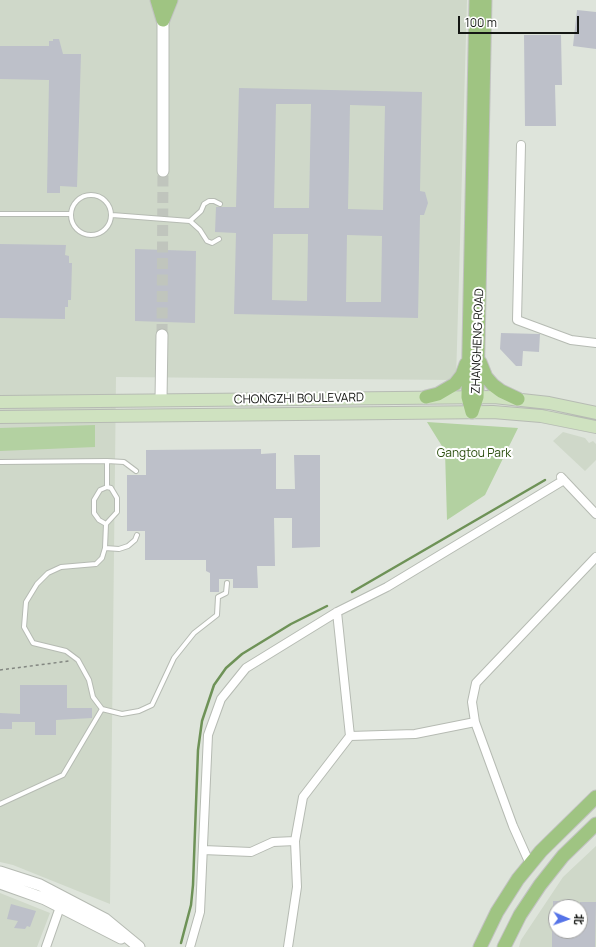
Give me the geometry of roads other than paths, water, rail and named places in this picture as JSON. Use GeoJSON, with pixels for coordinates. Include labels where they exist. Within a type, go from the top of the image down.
{"type":"FeatureCollection","features":[{"type":"Feature","properties":{"kind":"main road"},"geometry":{"type":"LineString","coordinates":[[157,0],[163,20]]}},
{"type":"Feature","properties":{"kind":"main road"},"geometry":{"type":"LineString","coordinates":[[163,20],[172,0]]}},
{"type":"Feature","properties":{"kind":"main road","name":"ZHANGHENG ROAD"},"geometry":{"type":"LineString","coordinates":[[473,352],[476,0]]}},
{"type":"Feature","properties":{"kind":"main road","name":"ZHANGHENG ROAD"},"geometry":{"type":"LineString","coordinates":[[472,412],[485,0]]}},
{"type":"Feature","properties":{"kind":"main road"},"geometry":{"type":"LineString","coordinates":[[426,397],[438,394],[456,384],[473,352]]}},
{"type":"Feature","properties":{"kind":"main road"},"geometry":{"type":"LineString","coordinates":[[473,352],[493,385],[505,394],[518,399]]}},
{"type":"Feature","properties":{"kind":"main road","name":"CHONGZHI BOULEVARD"},"geometry":{"type":"LineString","coordinates":[[0,402],[472,397],[518,399],[549,403],[596,413]]}},
{"type":"Feature","properties":{"kind":"main road","name":"CHONGZHI BOULEVARD"},"geometry":{"type":"LineString","coordinates":[[0,417],[472,412],[541,416],[596,427]]}},
{"type":"Feature","properties":{"kind":"main road"},"geometry":{"type":"LineString","coordinates":[[480,947],[504,901],[530,864],[596,797]]}},
{"type":"Feature","properties":{"kind":"main road"},"geometry":{"type":"LineString","coordinates":[[504,947],[520,915],[540,884],[563,856],[596,824]]}},
{"type":"Feature","properties":{"kind":"street"},"geometry":{"type":"LineString","coordinates":[[162,171],[163,20]]}},
{"type":"Feature","properties":{"kind":"street"},"geometry":{"type":"LineString","coordinates":[[521,145],[517,320],[571,340],[596,343]]}},
{"type":"Feature","properties":{"kind":"street"},"geometry":{"type":"LineString","coordinates":[[161,400],[162,335]]}},
{"type":"Feature","properties":{"kind":"street"},"geometry":{"type":"LineString","coordinates":[[190,947],[200,912],[208,735],[221,699],[246,668],[337,612],[387,587],[562,479],[596,514]]}},
{"type":"Feature","properties":{"kind":"street"},"geometry":{"type":"LineString","coordinates":[[530,864],[513,826],[475,722],[472,702],[476,683],[596,557]]}},
{"type":"Feature","properties":{"kind":"street"},"geometry":{"type":"LineString","coordinates":[[288,947],[297,887],[295,841],[303,797],[350,736],[337,612]]}},
{"type":"Feature","properties":{"kind":"street"},"geometry":{"type":"LineString","coordinates":[[350,736],[415,734],[475,722]]}},
{"type":"Feature","properties":{"kind":"street"},"geometry":{"type":"LineString","coordinates":[[203,850],[251,852],[273,842],[295,841]]}},
{"type":"Feature","properties":{"kind":"street"},"geometry":{"type":"LineString","coordinates":[[0,872],[40,885],[105,919],[139,947]]}},
{"type":"Feature","properties":{"kind":"street"},"geometry":{"type":"LineString","coordinates":[[0,882],[45,899],[139,947]]}},
{"type":"Feature","properties":{"kind":"street"},"geometry":{"type":"LineString","coordinates":[[46,947],[60,907]]}},
{"type":"Feature","properties":{"kind":"lane"},"geometry":{"type":"LineString","coordinates":[[86,195],[94,195],[107,202],[112,215],[110,223],[105,230],[98,235],[89,236],[80,233],[74,227],[71,214],[74,204],[79,198],[86,195]]}},
{"type":"Feature","properties":{"kind":"lane"},"geometry":{"type":"LineString","coordinates":[[190,221],[201,211],[204,204],[209,201],[214,201],[220,204]]}},
{"type":"Feature","properties":{"kind":"lane"},"geometry":{"type":"LineString","coordinates":[[0,214],[71,214]]}},
{"type":"Feature","properties":{"kind":"lane"},"geometry":{"type":"LineString","coordinates":[[112,215],[190,221],[200,230],[207,241],[212,242],[219,239]]}},
{"type":"Feature","properties":{"kind":"lane"},"geometry":{"type":"LineString","coordinates":[[106,461],[107,487]]}},
{"type":"Feature","properties":{"kind":"lane"},"geometry":{"type":"LineString","coordinates":[[0,462],[124,462],[136,471]]}},
{"type":"Feature","properties":{"kind":"lane"},"geometry":{"type":"LineString","coordinates":[[106,524],[99,520],[94,513],[94,500],[100,490],[107,487],[112,488],[117,498],[117,512],[106,524],[106,548],[102,558],[96,564],[61,568],[48,573],[37,584],[26,602],[24,627],[33,643],[66,651],[78,660],[89,680],[93,698],[102,709],[122,714],[139,711],[152,705],[174,658],[194,632],[217,615],[218,597],[226,593],[227,583]]}},
{"type":"Feature","properties":{"kind":"lane"},"geometry":{"type":"LineString","coordinates":[[106,548],[119,549],[128,546],[135,540],[137,535]]}},
{"type":"Feature","properties":{"kind":"lane"},"geometry":{"type":"LineString","coordinates":[[0,804],[63,775],[102,709]]}},
{"type":"Feature","properties":{"kind":"waterway"},"geometry":{"type":"LineString","coordinates":[[352,592],[545,480]]}},
{"type":"Feature","properties":{"kind":"waterway"},"geometry":{"type":"LineString","coordinates":[[181,943],[191,905],[193,885],[198,750],[202,721],[214,685],[226,668],[242,654],[291,624],[327,606]]}},
{"type":"Feature","properties":{"kind":"tunnel"},"geometry":{"type":"LineString","coordinates":[[162,335],[163,171]]}},
{"type":"Feature","properties":{"kind":"park label","name":"Gangtou Park"},"geometry":{"type":"Point","coordinates":[474,454]}}]}
